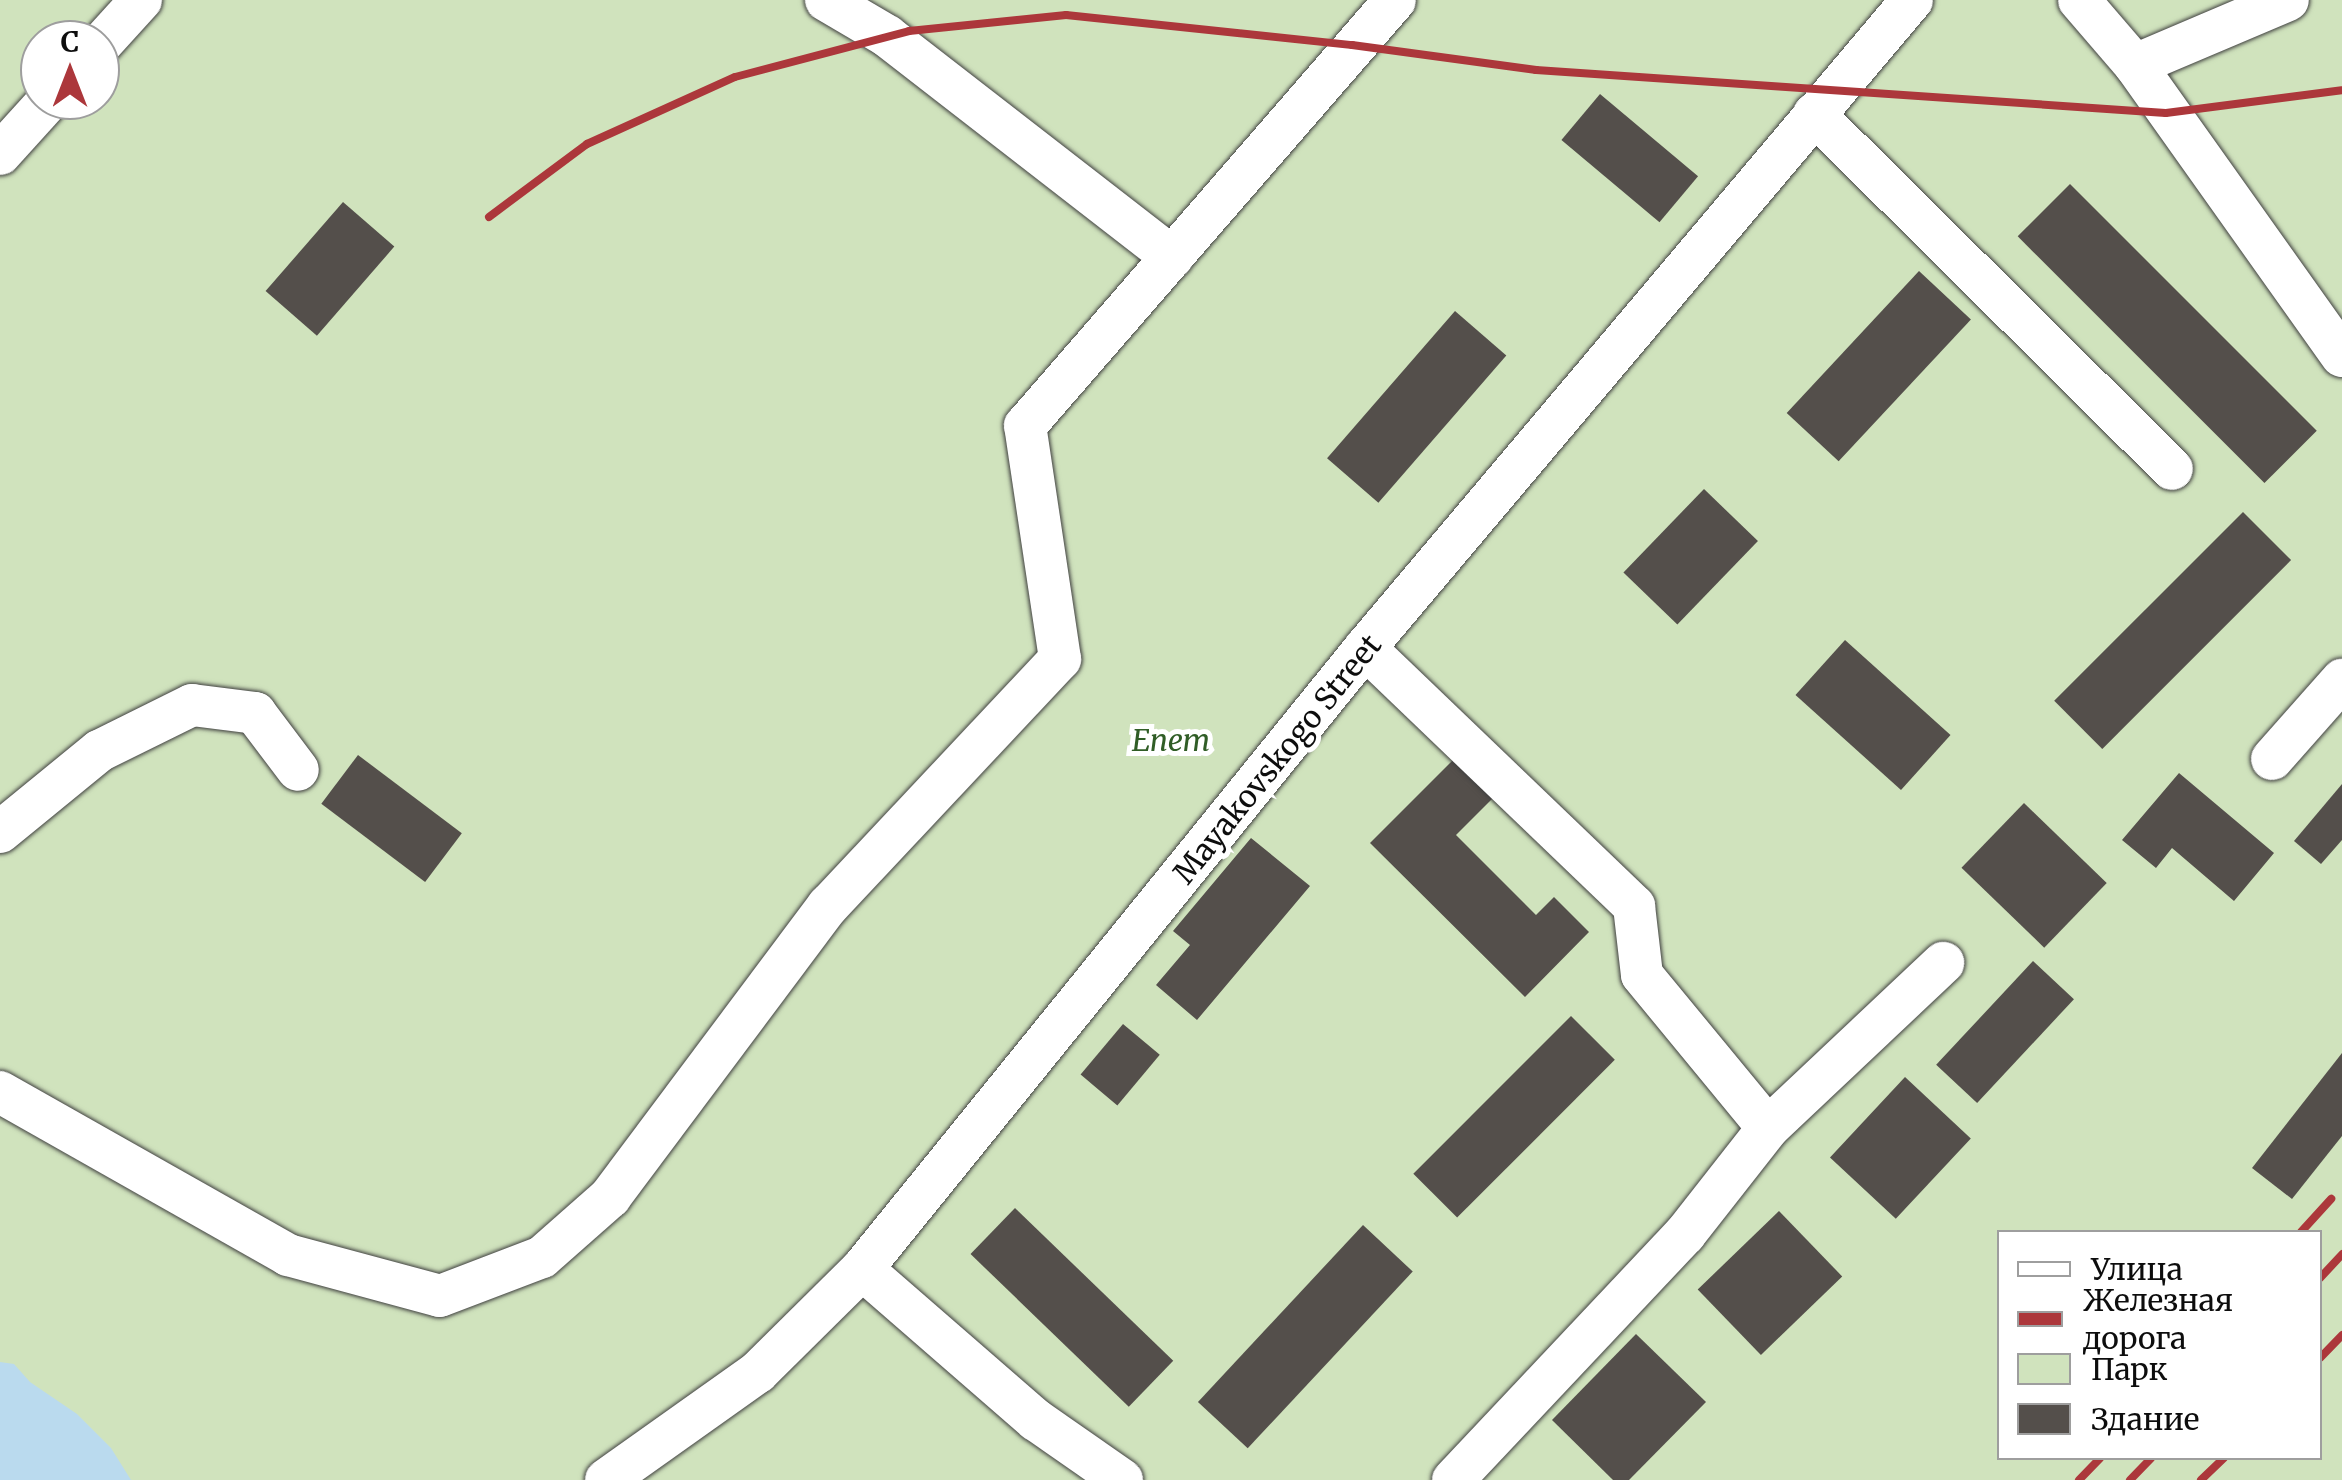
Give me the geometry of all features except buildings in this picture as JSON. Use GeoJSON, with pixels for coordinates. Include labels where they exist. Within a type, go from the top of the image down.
{"type":"FeatureCollection","features":[{"type":"Feature","properties":{"kind":"street"},"geometry":{"type":"LineString","coordinates":[[120,24],[142,0]]}},
{"type":"Feature","properties":{"kind":"street"},"geometry":{"type":"LineString","coordinates":[[826,0],[887,36],[1172,256]]}},
{"type":"Feature","properties":{"kind":"street"},"geometry":{"type":"LineString","coordinates":[[0,1092],[288,1255],[440,1296],[542,1257],[610,1198],[828,906],[1060,659],[1025,426],[1394,0]]}},
{"type":"Feature","properties":{"kind":"street","name":"Mayakovskogo Street"},"geometry":{"type":"LineString","coordinates":[[606,1480],[758,1372],[862,1269],[1365,648],[1912,0]]}},
{"type":"Feature","properties":{"kind":"street"},"geometry":{"type":"LineString","coordinates":[[2078,0],[2134,65],[2342,356]]}},
{"type":"Feature","properties":{"kind":"street"},"geometry":{"type":"LineString","coordinates":[[2134,65],[2288,0]]}},
{"type":"Feature","properties":{"kind":"street"},"geometry":{"type":"LineString","coordinates":[[1814,114],[2172,469]]}},
{"type":"Feature","properties":{"kind":"street"},"geometry":{"type":"LineString","coordinates":[[0,154],[31,120]]}},
{"type":"Feature","properties":{"kind":"street"},"geometry":{"type":"LineString","coordinates":[[1365,648],[1634,906],[1642,975],[1768,1128]]}},
{"type":"Feature","properties":{"kind":"street"},"geometry":{"type":"LineString","coordinates":[[2272,759],[2342,680]]}},
{"type":"Feature","properties":{"kind":"street"},"geometry":{"type":"LineString","coordinates":[[0,832],[100,750],[192,705],[255,713],[298,770]]}},
{"type":"Feature","properties":{"kind":"street"},"geometry":{"type":"LineString","coordinates":[[1453,1480],[1685,1234],[1768,1128],[1943,963]]}},
{"type":"Feature","properties":{"kind":"street"},"geometry":{"type":"LineString","coordinates":[[862,1269],[1036,1420],[1122,1480]]}},
{"type":"Feature","properties":{"kind":"green space","name":"Enem"},"geometry":{"type":"Polygon","coordinates":[[[0,0],[2342,0],[2342,1480],[0,1480],[0,0]]]}},
{"type":"Feature","properties":{"kind":"water"},"geometry":{"type":"Polygon","coordinates":[[[0,1362],[14,1364],[30,1382],[77,1414],[111,1448],[131,1480],[0,1480],[0,1362]]]}},
{"type":"Feature","properties":{"kind":"railway"},"geometry":{"type":"LineString","coordinates":[[489,217],[587,144],[735,77],[909,31],[1066,15],[1352,45],[1536,70],[2166,113],[2342,90]]}},
{"type":"Feature","properties":{"kind":"railway"},"geometry":{"type":"LineString","coordinates":[[2303,1230],[2331,1199]]}},
{"type":"Feature","properties":{"kind":"railway"},"geometry":{"type":"LineString","coordinates":[[2322,1276],[2342,1254]]}},
{"type":"Feature","properties":{"kind":"railway"},"geometry":{"type":"LineString","coordinates":[[2322,1356],[2342,1335]]}},
{"type":"Feature","properties":{"kind":"railway"},"geometry":{"type":"LineString","coordinates":[[2079,1480],[2098,1460]]}},
{"type":"Feature","properties":{"kind":"railway"},"geometry":{"type":"LineString","coordinates":[[2130,1480],[2149,1460]]}},
{"type":"Feature","properties":{"kind":"railway"},"geometry":{"type":"LineString","coordinates":[[2201,1480],[2222,1460]]}}]}
